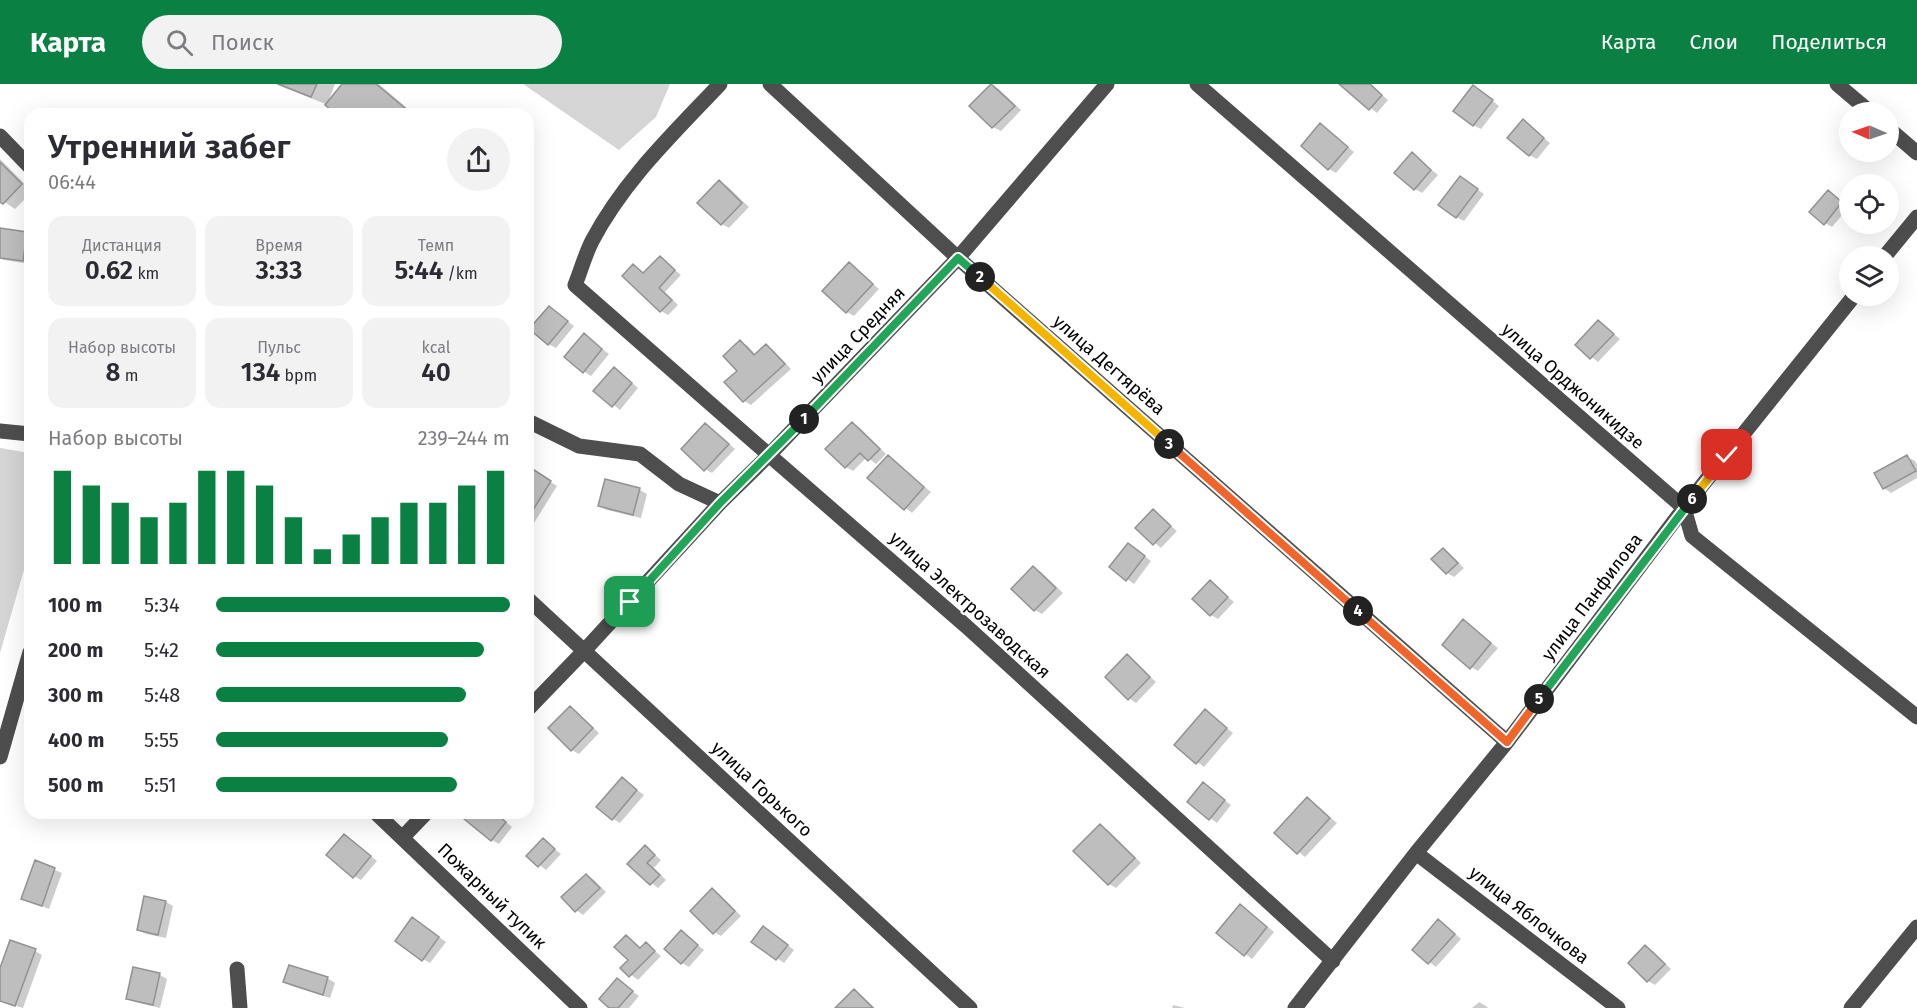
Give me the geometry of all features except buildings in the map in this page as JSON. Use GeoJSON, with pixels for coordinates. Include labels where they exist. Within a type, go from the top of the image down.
{"type":"FeatureCollection","features":[{"type":"Feature","properties":{"kind":"street","name":"улица Электрозаводская"},"geometry":{"type":"LineString","coordinates":[[720,84],[640,168],[619,196],[591,243],[575,285],[966,626],[1333,961]]}},
{"type":"Feature","properties":{"kind":"street","name":"улица Дегтярёва"},"geometry":{"type":"LineString","coordinates":[[770,84],[958,258],[1507,742]]}},
{"type":"Feature","properties":{"kind":"street","name":"улица Средняя"},"geometry":{"type":"LineString","coordinates":[[534,703],[720,503],[769,456],[958,258],[1107,84]]}},
{"type":"Feature","properties":{"kind":"street","name":"улица Орджоникидзе"},"geometry":{"type":"LineString","coordinates":[[1197,84],[1684,508]]}},
{"type":"Feature","properties":{"kind":"street"},"geometry":{"type":"LineString","coordinates":[[1837,84],[1858,102]]}},
{"type":"Feature","properties":{"kind":"street"},"geometry":{"type":"LineString","coordinates":[[0,136],[24,161]]}},
{"type":"Feature","properties":{"kind":"street"},"geometry":{"type":"LineString","coordinates":[[1899,137],[1917,153]]}},
{"type":"Feature","properties":{"kind":"street"},"geometry":{"type":"LineString","coordinates":[[1893,246],[1917,217]]}},
{"type":"Feature","properties":{"kind":"street","name":"улица Панфилова"},"geometry":{"type":"LineString","coordinates":[[1295,1008],[1416,853],[1507,742],[1684,508],[1846,306]]}},
{"type":"Feature","properties":{"kind":"street"},"geometry":{"type":"LineString","coordinates":[[534,424],[579,446],[640,454],[679,484],[720,503]]}},
{"type":"Feature","properties":{"kind":"street"},"geometry":{"type":"LineString","coordinates":[[0,431],[24,433]]}},
{"type":"Feature","properties":{"kind":"street"},"geometry":{"type":"LineString","coordinates":[[1684,508],[1692,536],[1917,717]]}},
{"type":"Feature","properties":{"kind":"street","name":"улица Горького"},"geometry":{"type":"LineString","coordinates":[[534,605],[970,1008]]}},
{"type":"Feature","properties":{"kind":"street"},"geometry":{"type":"LineString","coordinates":[[0,757],[24,673]]}},
{"type":"Feature","properties":{"kind":"street","name":"Пожарный тупик"},"geometry":{"type":"LineString","coordinates":[[382,819],[580,1008]]}},
{"type":"Feature","properties":{"kind":"street"},"geometry":{"type":"LineString","coordinates":[[402,838],[420,819]]}},
{"type":"Feature","properties":{"kind":"street","name":"улица Яблочкова"},"geometry":{"type":"LineString","coordinates":[[1416,853],[1618,1008]]}},
{"type":"Feature","properties":{"kind":"street"},"geometry":{"type":"LineString","coordinates":[[1851,1008],[1917,927]]}},
{"type":"Feature","properties":{"kind":"street"},"geometry":{"type":"LineString","coordinates":[[237,969],[240,1008]]}},
{"type":"Feature","properties":{"kind":"shaded area"},"geometry":{"type":"Polygon","coordinates":[[[523,84],[670,84],[656,117],[619,150],[523,84]]]}},
{"type":"Feature","properties":{"kind":"shaded area"},"geometry":{"type":"Polygon","coordinates":[[[0,448],[24,452],[24,570],[0,653],[0,448]]]}},
{"type":"Feature","properties":{"kind":"route"},"geometry":{"type":"LineString","coordinates":[[630,602],[720,503],[769,456],[958,258],[1507,742],[1684,508],[1727,455]]}}]}
